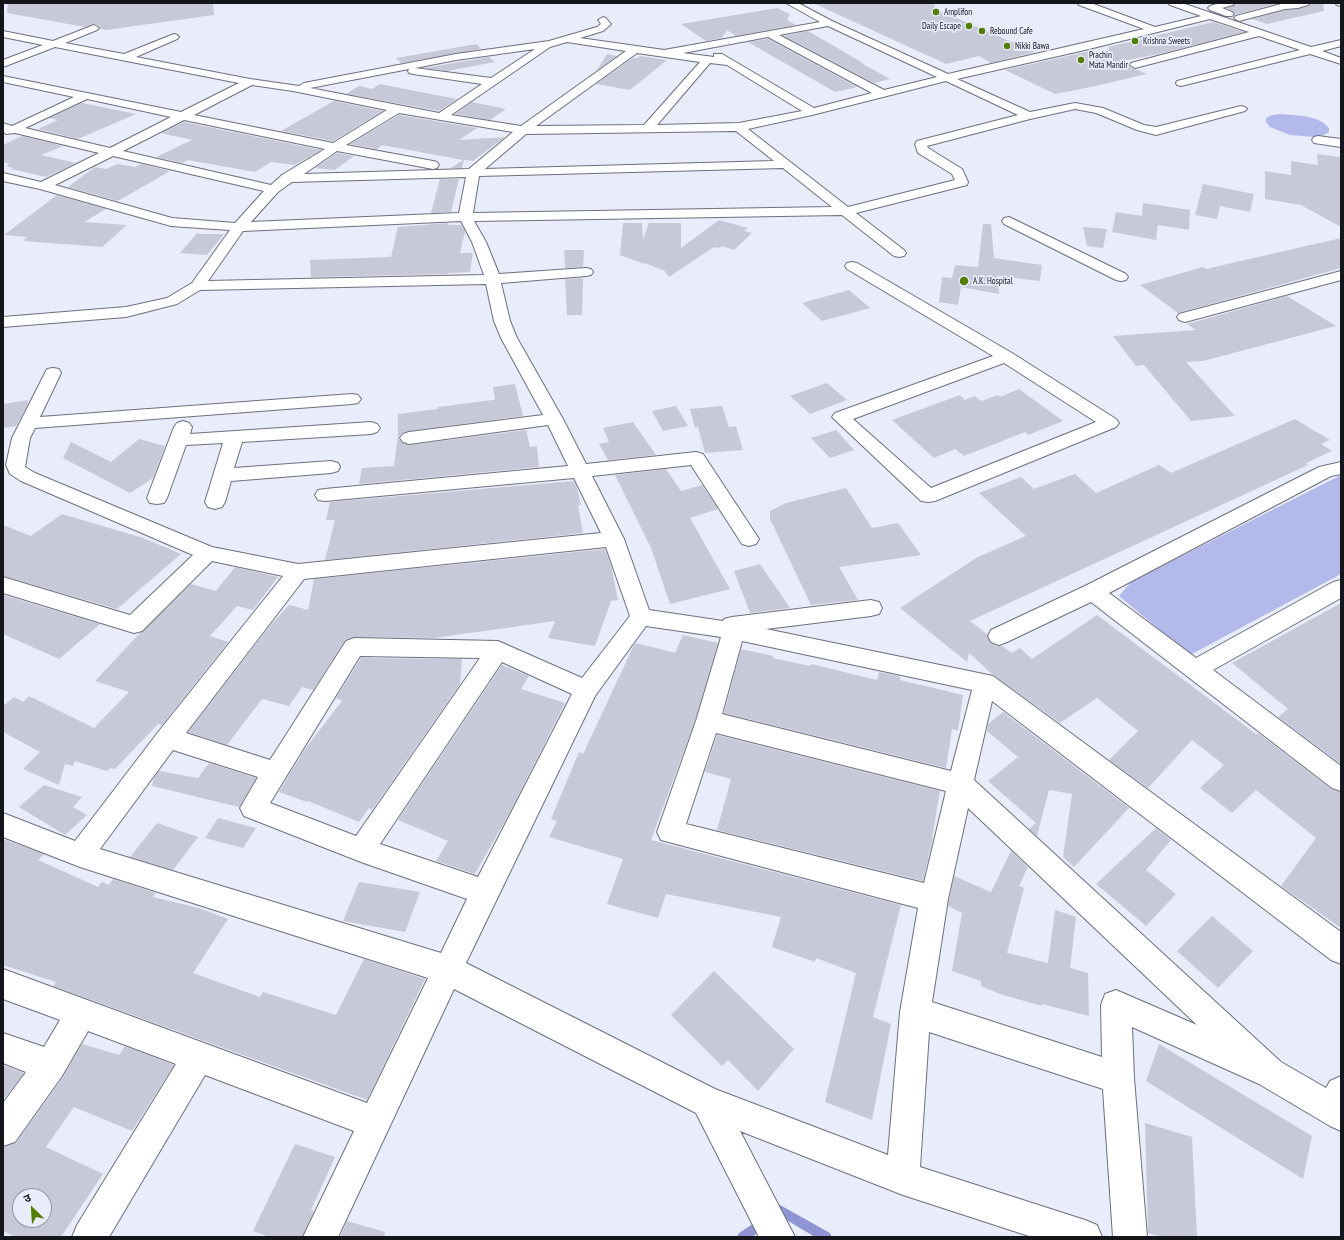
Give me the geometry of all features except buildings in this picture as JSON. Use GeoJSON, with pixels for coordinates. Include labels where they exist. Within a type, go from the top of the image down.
{"type":"FeatureCollection","features":[{"type":"Feature","properties":{"kind":"street"},"geometry":{"type":"LineString","coordinates":[[790,3],[829,23],[1029,116]]}},
{"type":"Feature","properties":{"kind":"street"},"geometry":{"type":"LineString","coordinates":[[1082,3],[1155,30]]}},
{"type":"Feature","properties":{"kind":"street"},"geometry":{"type":"LineString","coordinates":[[1173,3],[1341,61]]}},
{"type":"Feature","properties":{"kind":"street"},"geometry":{"type":"LineString","coordinates":[[1230,3],[1213,8],[1299,38]]}},
{"type":"Feature","properties":{"kind":"street"},"geometry":{"type":"LineString","coordinates":[[1239,18],[1285,6],[1306,3]]}},
{"type":"Feature","properties":{"kind":"street"},"geometry":{"type":"LineString","coordinates":[[3,34],[250,82],[293,88],[523,130],[647,130],[739,127],[812,112],[946,78],[1211,16]]}},
{"type":"Feature","properties":{"kind":"street"},"geometry":{"type":"LineString","coordinates":[[293,88],[476,54],[550,44],[600,29],[606,24],[603,20]]}},
{"type":"Feature","properties":{"kind":"street"},"geometry":{"type":"LineString","coordinates":[[666,54],[829,23]]}},
{"type":"Feature","properties":{"kind":"street"},"geometry":{"type":"LineString","coordinates":[[3,64],[94,28]]}},
{"type":"Feature","properties":{"kind":"street"},"geometry":{"type":"LineString","coordinates":[[1135,65],[1258,33]]}},
{"type":"Feature","properties":{"kind":"street"},"geometry":{"type":"LineString","coordinates":[[769,34],[882,94]]}},
{"type":"Feature","properties":{"kind":"street"},"geometry":{"type":"LineString","coordinates":[[126,57],[174,37]]}},
{"type":"Feature","properties":{"kind":"street"},"geometry":{"type":"LineString","coordinates":[[568,39],[634,50],[730,63]]}},
{"type":"Feature","properties":{"kind":"street"},"geometry":{"type":"LineString","coordinates":[[1181,83],[1341,43]]}},
{"type":"Feature","properties":{"kind":"street"},"geometry":{"type":"LineString","coordinates":[[443,115],[550,44]]}},
{"type":"Feature","properties":{"kind":"street"},"geometry":{"type":"LineString","coordinates":[[703,47],[812,112]]}},
{"type":"Feature","properties":{"kind":"street"},"geometry":{"type":"LineString","coordinates":[[634,50],[523,130],[473,172],[465,217],[479,242],[493,279],[502,321],[509,338],[554,419],[614,539],[641,617]]}},
{"type":"Feature","properties":{"kind":"street"},"geometry":{"type":"LineString","coordinates":[[647,130],[707,60]]}},
{"type":"Feature","properties":{"kind":"street"},"geometry":{"type":"LineString","coordinates":[[395,69],[493,82]]}},
{"type":"Feature","properties":{"kind":"street"},"geometry":{"type":"LineString","coordinates":[[3,78],[335,147],[473,172]]}},
{"type":"Feature","properties":{"kind":"street"},"geometry":{"type":"LineString","coordinates":[[44,186],[250,82]]}},
{"type":"Feature","properties":{"kind":"street"},"geometry":{"type":"LineString","coordinates":[[7,130],[85,96]]}},
{"type":"Feature","properties":{"kind":"street"},"geometry":{"type":"LineString","coordinates":[[3,177],[44,186],[171,222],[239,227],[465,217],[847,211],[962,182],[958,172],[922,150],[921,144],[1029,116],[1075,106],[1099,110],[1140,128],[1156,131],[1241,109]]}},
{"type":"Feature","properties":{"kind":"street"},"geometry":{"type":"LineString","coordinates":[[3,322],[126,312],[172,301],[197,286],[239,227],[273,189],[287,178],[397,108]]}},
{"type":"Feature","properties":{"kind":"street"},"geometry":{"type":"LineString","coordinates":[[739,127],[899,253]]}},
{"type":"Feature","properties":{"kind":"street"},"geometry":{"type":"LineString","coordinates":[[7,130],[273,189]]}},
{"type":"Feature","properties":{"kind":"street"},"geometry":{"type":"LineString","coordinates":[[1318,140],[1341,143]]}},
{"type":"Feature","properties":{"kind":"street"},"geometry":{"type":"LineString","coordinates":[[287,178],[787,164]]}},
{"type":"Feature","properties":{"kind":"street"},"geometry":{"type":"LineString","coordinates":[[738,221],[857,220]]}},
{"type":"Feature","properties":{"kind":"street"},"geometry":{"type":"LineString","coordinates":[[1009,221],[1121,277]]}},
{"type":"Feature","properties":{"kind":"street"},"geometry":{"type":"LineString","coordinates":[[852,266],[1006,357],[1110,423],[928,496],[841,417],[1006,357]]}},
{"type":"Feature","properties":{"kind":"street"},"geometry":{"type":"LineString","coordinates":[[197,286],[493,279],[586,272]]}},
{"type":"Feature","properties":{"kind":"street"},"geometry":{"type":"LineString","coordinates":[[1185,317],[1341,275]]}},
{"type":"Feature","properties":{"kind":"street"},"geometry":{"type":"LineString","coordinates":[[53,373],[21,438],[14,465],[17,470],[28,477],[208,553],[298,572],[614,539]]}},
{"type":"Feature","properties":{"kind":"street"},"geometry":{"type":"LineString","coordinates":[[28,423],[352,399]]}},
{"type":"Feature","properties":{"kind":"street"},"geometry":{"type":"LineString","coordinates":[[157,498],[189,411]]}},
{"type":"Feature","properties":{"kind":"street"},"geometry":{"type":"LineString","coordinates":[[409,438],[554,419]]}},
{"type":"Feature","properties":{"kind":"street"},"geometry":{"type":"LineString","coordinates":[[178,440],[371,428]]}},
{"type":"Feature","properties":{"kind":"street"},"geometry":{"type":"LineString","coordinates":[[215,502],[234,437]]}},
{"type":"Feature","properties":{"kind":"street"},"geometry":{"type":"LineString","coordinates":[[325,495],[579,471],[696,458],[749,539]]}},
{"type":"Feature","properties":{"kind":"street"},"geometry":{"type":"LineString","coordinates":[[223,475],[331,467]]}},
{"type":"Feature","properties":{"kind":"street"},"geometry":{"type":"LineString","coordinates":[[999,636],[1093,592],[1326,471],[1341,468]]}},
{"type":"Feature","properties":{"kind":"street"},"geometry":{"type":"LineString","coordinates":[[3,585],[134,625],[208,553]]}},
{"type":"Feature","properties":{"kind":"street"},"geometry":{"type":"LineString","coordinates":[[80,855],[168,738],[298,572]]}},
{"type":"Feature","properties":{"kind":"street"},"geometry":{"type":"LineString","coordinates":[[1194,670],[1341,588]]}},
{"type":"Feature","properties":{"kind":"street"},"geometry":{"type":"LineString","coordinates":[[1093,592],[1341,780]]}},
{"type":"Feature","properties":{"kind":"street"},"geometry":{"type":"LineString","coordinates":[[709,628],[871,608]]}},
{"type":"Feature","properties":{"kind":"street"},"geometry":{"type":"LineString","coordinates":[[641,617],[734,631],[985,682],[1341,950]]}},
{"type":"Feature","properties":{"kind":"street"},"geometry":{"type":"LineString","coordinates":[[320,1237],[485,892],[586,690],[641,617]]}},
{"type":"Feature","properties":{"kind":"street"},"geometry":{"type":"LineString","coordinates":[[734,631],[708,721],[670,832],[934,899]]}},
{"type":"Feature","properties":{"kind":"street"},"geometry":{"type":"LineString","coordinates":[[485,892],[361,850],[253,808],[354,647],[498,650],[586,690]]}},
{"type":"Feature","properties":{"kind":"street"},"geometry":{"type":"LineString","coordinates":[[361,850],[498,650]]}},
{"type":"Feature","properties":{"kind":"street"},"geometry":{"type":"LineString","coordinates":[[903,1178],[915,1012],[934,899],[985,682]]}},
{"type":"Feature","properties":{"kind":"street"},"geometry":{"type":"LineString","coordinates":[[708,721],[960,784],[1270,1073]]}},
{"type":"Feature","properties":{"kind":"street"},"geometry":{"type":"LineString","coordinates":[[168,738],[275,772]]}},
{"type":"Feature","properties":{"kind":"street"},"geometry":{"type":"LineString","coordinates":[[3,825],[80,855],[448,970],[707,1102],[903,1178],[1085,1237]]}},
{"type":"Feature","properties":{"kind":"street"},"geometry":{"type":"LineString","coordinates":[[3,984],[374,1122]]}},
{"type":"Feature","properties":{"kind":"street"},"geometry":{"type":"LineString","coordinates":[[1130,1237],[1118,1078],[1116,1005],[1270,1073],[1338,1106]]}},
{"type":"Feature","properties":{"kind":"street"},"geometry":{"type":"LineString","coordinates":[[915,1012],[1118,1078]]}},
{"type":"Feature","properties":{"kind":"street"},"geometry":{"type":"LineString","coordinates":[[3,1130],[51,1065],[81,1013]]}},
{"type":"Feature","properties":{"kind":"street"},"geometry":{"type":"LineString","coordinates":[[3,1048],[51,1065]]}},
{"type":"Feature","properties":{"kind":"street"},"geometry":{"type":"LineString","coordinates":[[89,1237],[198,1057]]}},
{"type":"Feature","properties":{"kind":"street"},"geometry":{"type":"LineString","coordinates":[[707,1102],[778,1237]]}},
{"type":"Feature","properties":{"kind":"shaded area"},"geometry":{"type":"Polygon","coordinates":[[[1281,114],[1304,116],[1316,119],[1324,123],[1329,128],[1329,132],[1315,137],[1290,135],[1270,127],[1266,122],[1266,118],[1272,115],[1281,114]]]}},
{"type":"Feature","properties":{"kind":"shaded area"},"geometry":{"type":"Polygon","coordinates":[[[1341,475],[1341,574],[1190,655],[1119,596],[1131,582],[1341,475]]]}},
{"type":"Feature","properties":{"kind":"waterway"},"geometry":{"type":"LineString","coordinates":[[773,1215],[780,1210],[826,1237]]}},
{"type":"Feature","properties":{"kind":"waterway"},"geometry":{"type":"LineString","coordinates":[[743,1237],[762,1223]]}},
{"type":"Feature","properties":{"kind":"place","name":"Amplifon"},"geometry":{"type":"Point","coordinates":[936,12]}},
{"type":"Feature","properties":{"kind":"place","name":"Daily Escape"},"geometry":{"type":"Point","coordinates":[969,26]}},
{"type":"Feature","properties":{"kind":"place","name":"Rebound Cafe"},"geometry":{"type":"Point","coordinates":[982,31]}},
{"type":"Feature","properties":{"kind":"place","name":"Krishna Sweets"},"geometry":{"type":"Point","coordinates":[1135,41]}},
{"type":"Feature","properties":{"kind":"place","name":"Nikki Bawa"},"geometry":{"type":"Point","coordinates":[1007,46]}},
{"type":"Feature","properties":{"kind":"place","name":"Prachin Mata Mandir"},"geometry":{"type":"Point","coordinates":[1081,60]}},
{"type":"Feature","properties":{"kind":"place","name":"A.K. Hospital"},"geometry":{"type":"Point","coordinates":[964,281]}}]}
